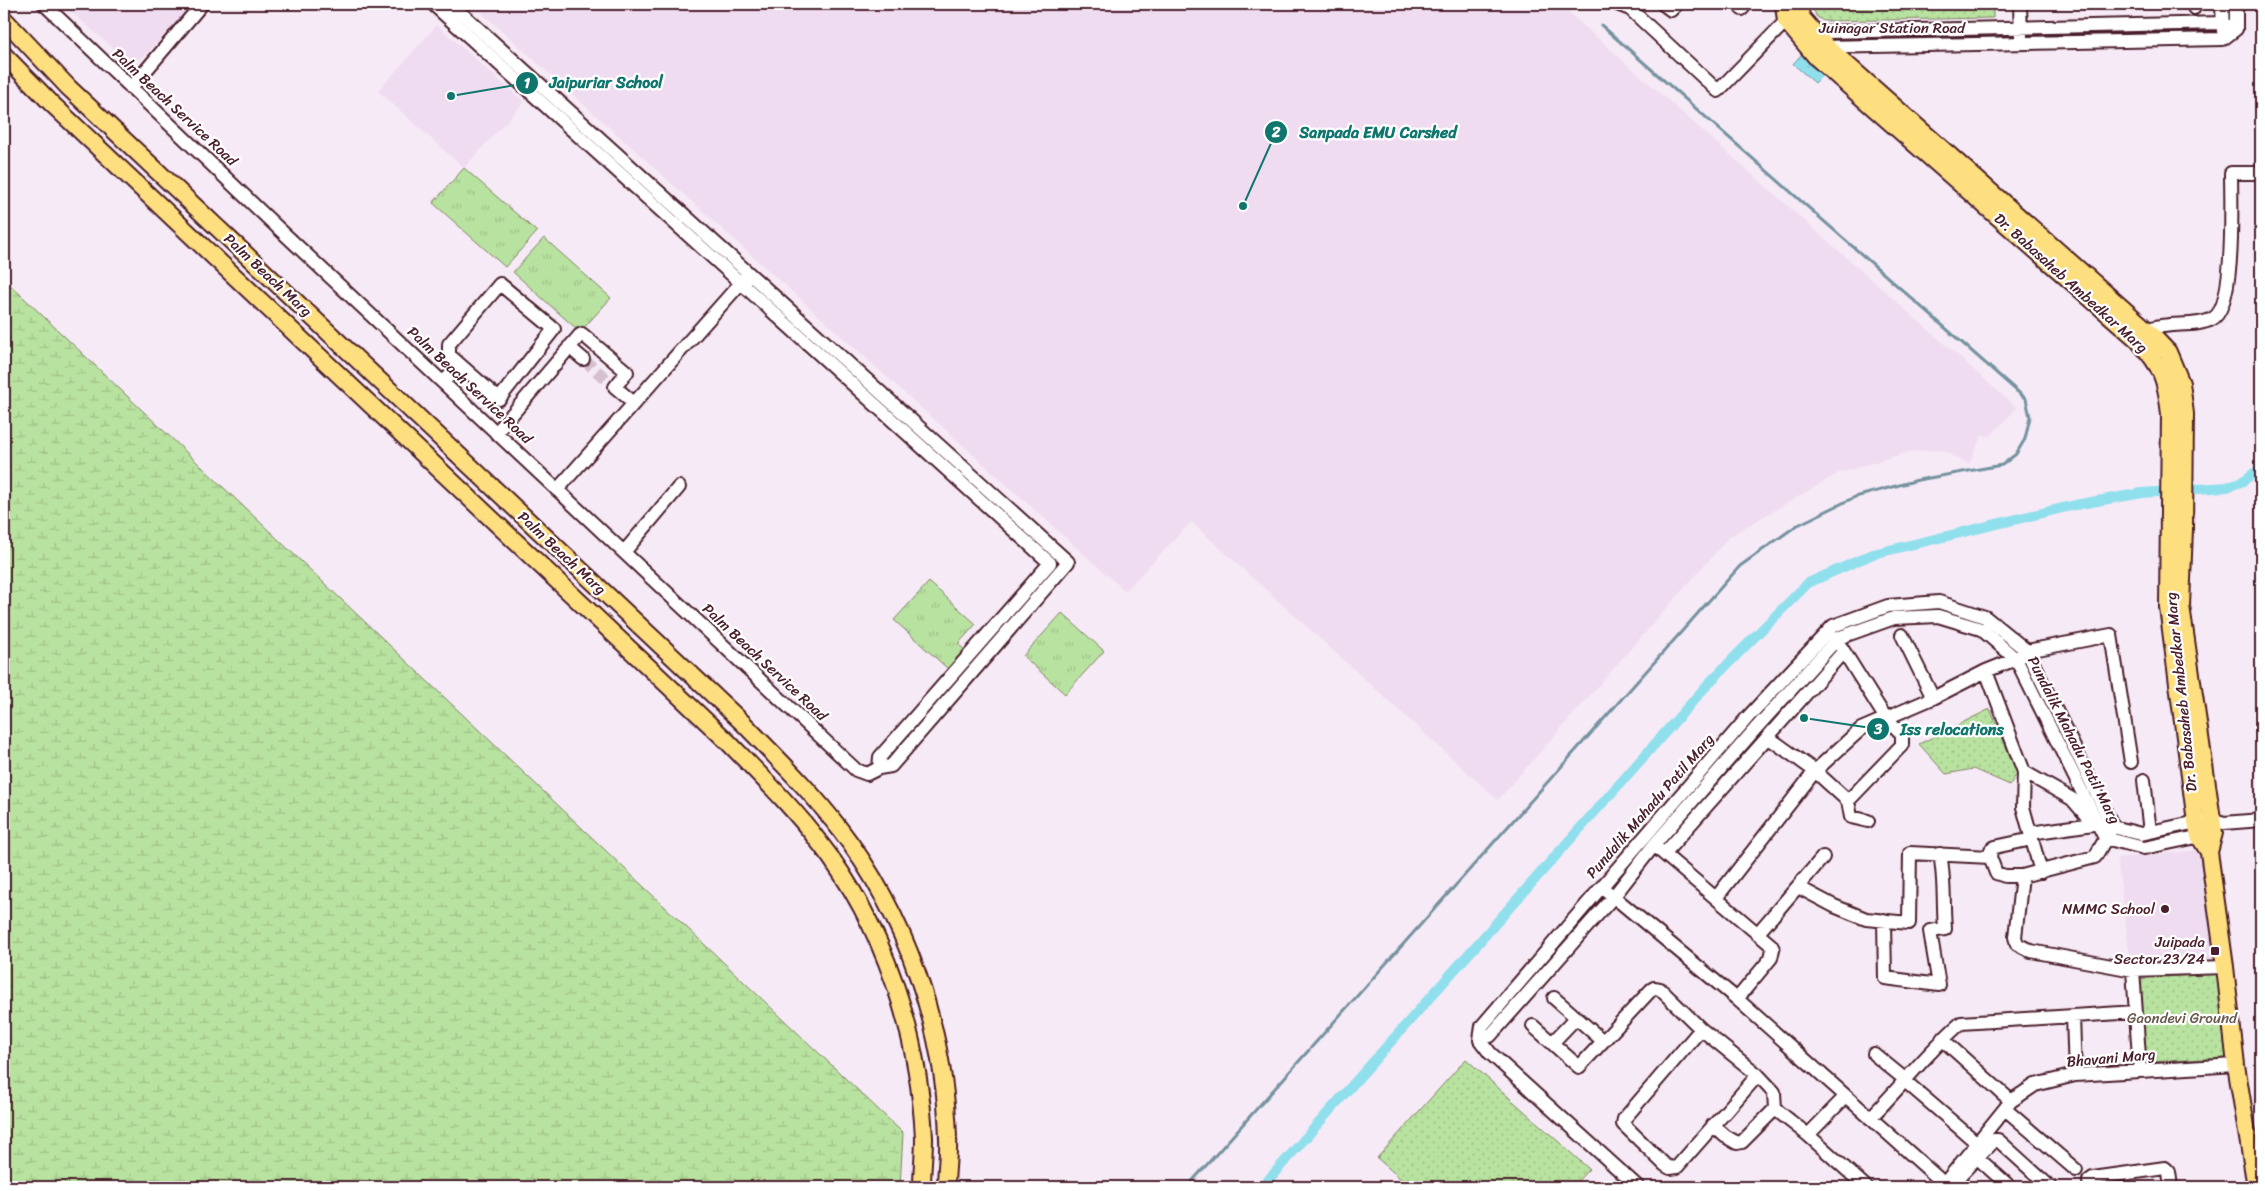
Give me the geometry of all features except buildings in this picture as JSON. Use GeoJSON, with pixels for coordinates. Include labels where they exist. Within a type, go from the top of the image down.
{"type":"FeatureCollection","features":[{"type":"Feature","properties":{"kind":"main road"},"geometry":{"type":"LineString","coordinates":[[1784,4],[1795,14]]}},
{"type":"Feature","properties":{"kind":"main road","name":"Dr. Babasaheb Ambedkar Marg"},"geometry":{"type":"LineString","coordinates":[[1795,14],[1816,43],[1997,207],[2147,330],[2168,352],[2181,383],[2177,414],[2177,529],[2181,606],[2209,827],[2209,852],[2236,1065],[2256,1187]]}},
{"type":"Feature","properties":{"kind":"main road","name":"Palm Beach Marg"},"geometry":{"type":"LineString","coordinates":[[4,19],[68,87],[744,724],[798,779],[839,828],[875,883],[905,943],[933,1023],[942,1073],[948,1139],[946,1187]]}},
{"type":"Feature","properties":{"kind":"main road","name":"Dr. Babasaheb Ambedkar Marg"},"geometry":{"type":"LineString","coordinates":[[1816,43],[1997,207],[2138,340],[2156,360],[2177,414]]}},
{"type":"Feature","properties":{"kind":"main road","name":"Palm Beach Marg"},"geometry":{"type":"LineString","coordinates":[[4,55],[52,104],[727,741],[780,795],[820,842],[854,895],[883,952],[909,1029],[918,1076],[924,1139],[922,1187]]}},
{"type":"Feature","properties":{"kind":"street","name":"Palm Beach Service Road"},"geometry":{"type":"LineString","coordinates":[[44,4],[496,433],[856,770],[867,774],[879,768]]}},
{"type":"Feature","properties":{"kind":"street"},"geometry":{"type":"LineString","coordinates":[[131,88],[202,4]]}},
{"type":"Feature","properties":{"kind":"street"},"geometry":{"type":"LineString","coordinates":[[434,4],[1068,562]]}},
{"type":"Feature","properties":{"kind":"street"},"geometry":{"type":"LineString","coordinates":[[1617,4],[1630,9],[1718,91],[1795,14]]}},
{"type":"Feature","properties":{"kind":"street"},"geometry":{"type":"LineString","coordinates":[[1663,4],[1671,10],[1677,4]]}},
{"type":"Feature","properties":{"kind":"street"},"geometry":{"type":"LineString","coordinates":[[2020,4],[2021,43]]}},
{"type":"Feature","properties":{"kind":"street"},"geometry":{"type":"LineString","coordinates":[[2222,4],[2223,39]]}},
{"type":"Feature","properties":{"kind":"street"},"geometry":{"type":"LineString","coordinates":[[2223,39],[2236,29],[2236,4]]}},
{"type":"Feature","properties":{"kind":"street"},"geometry":{"type":"LineString","coordinates":[[454,5],[1050,562],[1068,562]]}},
{"type":"Feature","properties":{"kind":"street","name":"Juinagar Station Road"},"geometry":{"type":"LineString","coordinates":[[1816,43],[1826,32],[2222,23],[2236,29]]}},
{"type":"Feature","properties":{"kind":"street","name":"Juinagar Station Road"},"geometry":{"type":"LineString","coordinates":[[1816,43],[2021,43],[2223,39]]}},
{"type":"Feature","properties":{"kind":"street"},"geometry":{"type":"LineString","coordinates":[[2147,330],[2166,325],[2206,321],[2214,319],[2219,313],[2225,298],[2232,247],[2231,173],[2261,173]]}},
{"type":"Feature","properties":{"kind":"street"},"geometry":{"type":"LineString","coordinates":[[557,490],[634,403],[650,388],[745,279]]}},
{"type":"Feature","properties":{"kind":"street"},"geometry":{"type":"LineString","coordinates":[[500,284],[554,329],[499,399],[460,366],[449,356],[450,344],[500,284]]}},
{"type":"Feature","properties":{"kind":"street"},"geometry":{"type":"LineString","coordinates":[[496,433],[582,334],[627,372],[615,386],[634,403]]}},
{"type":"Feature","properties":{"kind":"street"},"geometry":{"type":"LineString","coordinates":[[570,347],[583,359]]}},
{"type":"Feature","properties":{"kind":"street"},"geometry":{"type":"LineString","coordinates":[[443,382],[460,366]]}},
{"type":"Feature","properties":{"kind":"street"},"geometry":{"type":"LineString","coordinates":[[624,552],[679,486]]}},
{"type":"Feature","properties":{"kind":"street"},"geometry":{"type":"LineString","coordinates":[[1050,562],[880,757],[879,768],[891,766],[1068,562]]}},
{"type":"Feature","properties":{"kind":"street","name":"Pundalik Mahadu Patil Marg"},"geometry":{"type":"LineString","coordinates":[[2209,827],[2141,834],[2113,827],[2027,651],[1985,617],[1939,602],[1888,606],[1833,626],[1747,718],[1650,841],[1614,896],[1490,1036],[1480,1040],[1482,1026],[1601,886],[1650,841],[1838,638],[1894,618],[1938,616],[1981,630],[2016,659],[2105,838],[2144,848],[2209,827]]}},
{"type":"Feature","properties":{"kind":"street"},"geometry":{"type":"LineString","coordinates":[[1833,626],[1843,652],[1886,717],[1902,734],[1902,745],[1848,801]]}},
{"type":"Feature","properties":{"kind":"street"},"geometry":{"type":"LineString","coordinates":[[1902,635],[1933,698]]}},
{"type":"Feature","properties":{"kind":"street"},"geometry":{"type":"LineString","coordinates":[[1716,898],[1815,771],[1861,728],[1933,698],[1986,670],[2016,659],[2027,651],[2111,636],[2131,762]]}},
{"type":"Feature","properties":{"kind":"street"},"geometry":{"type":"LineString","coordinates":[[1664,854],[1769,738],[1843,652]]}},
{"type":"Feature","properties":{"kind":"street"},"geometry":{"type":"LineString","coordinates":[[1986,670],[2024,772],[2023,807],[2041,872]]}},
{"type":"Feature","properties":{"kind":"street"},"geometry":{"type":"LineString","coordinates":[[1769,738],[1815,771],[1848,801],[1852,817],[1868,821]]}},
{"type":"Feature","properties":{"kind":"street"},"geometry":{"type":"LineString","coordinates":[[2024,772],[2072,799],[2105,838]]}},
{"type":"Feature","properties":{"kind":"street"},"geometry":{"type":"LineString","coordinates":[[2144,780],[2150,832]]}},
{"type":"Feature","properties":{"kind":"street"},"geometry":{"type":"LineString","coordinates":[[2209,827],[2261,820]]}},
{"type":"Feature","properties":{"kind":"street"},"geometry":{"type":"LineString","coordinates":[[2093,824],[2031,836],[1995,847],[1991,850],[1990,858],[1996,873],[2005,876],[2022,876],[2095,858],[2113,827]]}},
{"type":"Feature","properties":{"kind":"street"},"geometry":{"type":"LineString","coordinates":[[1650,841],[1771,945],[1773,954],[1737,999]]}},
{"type":"Feature","properties":{"kind":"street"},"geometry":{"type":"LineString","coordinates":[[1798,887],[1834,906],[1866,919],[1909,922],[1910,853],[1990,858]]}},
{"type":"Feature","properties":{"kind":"street"},"geometry":{"type":"LineString","coordinates":[[1884,920],[1884,978],[1939,986],[1930,931],[1945,929],[1942,902],[1943,871],[1940,854]]}},
{"type":"Feature","properties":{"kind":"street"},"geometry":{"type":"LineString","coordinates":[[1758,933],[1823,857]]}},
{"type":"Feature","properties":{"kind":"street"},"geometry":{"type":"LineString","coordinates":[[2022,876],[2015,937],[2017,944],[2022,948],[2133,970],[2225,967]]}},
{"type":"Feature","properties":{"kind":"street"},"geometry":{"type":"LineString","coordinates":[[1601,886],[1737,999],[1946,1185]]}},
{"type":"Feature","properties":{"kind":"street"},"geometry":{"type":"LineString","coordinates":[[2133,970],[2140,1071]]}},
{"type":"Feature","properties":{"kind":"street"},"geometry":{"type":"LineString","coordinates":[[1533,1026],[1579,1067],[1654,988],[1660,989],[1701,1029],[1758,1075],[1774,1092],[1775,1109],[1742,1142],[1737,1143],[1725,1136],[1713,1125]]}},
{"type":"Feature","properties":{"kind":"street"},"geometry":{"type":"LineString","coordinates":[[1554,998],[1603,1041]]}},
{"type":"Feature","properties":{"kind":"street"},"geometry":{"type":"LineString","coordinates":[[1870,1118],[1906,1082],[1942,1039],[1961,1023],[2136,1012]]}},
{"type":"Feature","properties":{"kind":"street"},"geometry":{"type":"LineString","coordinates":[[2073,1016],[2075,1075]]}},
{"type":"Feature","properties":{"kind":"street"},"geometry":{"type":"LineString","coordinates":[[1552,1043],[1576,1018]]}},
{"type":"Feature","properties":{"kind":"street"},"geometry":{"type":"LineString","coordinates":[[1701,1029],[1624,1119],[1623,1124],[1670,1168],[1677,1167],[1758,1075]]}},
{"type":"Feature","properties":{"kind":"street"},"geometry":{"type":"LineString","coordinates":[[1942,1039],[2076,1170]]}},
{"type":"Feature","properties":{"kind":"street"},"geometry":{"type":"LineString","coordinates":[[1480,1040],[1490,1053],[1638,1187]]}},
{"type":"Feature","properties":{"kind":"street"},"geometry":{"type":"LineString","coordinates":[[1874,1054],[1906,1082],[2010,1187]]}},
{"type":"Feature","properties":{"kind":"street","name":"Bhavani Marg"},"geometry":{"type":"LineString","coordinates":[[1946,1185],[1975,1151],[2008,1105],[2035,1086],[2075,1075],[2236,1065]]}},
{"type":"Feature","properties":{"kind":"street"},"geometry":{"type":"LineString","coordinates":[[1808,1135],[1846,1096]]}},
{"type":"Feature","properties":{"kind":"street"},"geometry":{"type":"LineString","coordinates":[[1775,1109],[1808,1135],[1866,1187]]}},
{"type":"Feature","properties":{"kind":"street"},"geometry":{"type":"LineString","coordinates":[[1965,1187],[1960,1183],[1959,1176],[1975,1151],[1994,1140],[1998,1140],[2050,1187]]}},
{"type":"Feature","properties":{"kind":"street"},"geometry":{"type":"LineString","coordinates":[[2090,1187],[2089,1181],[2093,1178],[2165,1168],[2169,1172],[2171,1187]]}},
{"type":"Feature","properties":{"kind":"shaded area"},"geometry":{"type":"Polygon","coordinates":[[[62,4],[193,4],[144,57],[135,60],[126,59],[62,4]]]}},
{"type":"Feature","properties":{"kind":"shaded area"},"geometry":{"type":"Polygon","coordinates":[[[472,4],[1559,4],[2017,408],[1990,436],[1982,435],[1969,464],[1941,450],[1909,452],[1839,473],[1730,536],[1498,800],[1191,522],[1125,591],[472,4]]]}},
{"type":"Feature","properties":{"kind":"shaded area"},"geometry":{"type":"Polygon","coordinates":[[[437,25],[524,102],[464,168],[378,91],[437,25]]]}},
{"type":"Feature","properties":{"kind":"shaded area","name":"NMMC School"},"geometry":{"type":"Polygon","coordinates":[[[2199,850],[2214,960],[2131,966],[2117,858],[2199,850]]]}},
{"type":"Feature","properties":{"kind":"green space"},"geometry":{"type":"Polygon","coordinates":[[[1812,4],[1993,4],[1993,18],[1823,21],[1816,16],[1812,4]]]}},
{"type":"Feature","properties":{"kind":"green space"},"geometry":{"type":"Polygon","coordinates":[[[464,168],[537,232],[505,267],[433,203],[464,168]]]}},
{"type":"Feature","properties":{"kind":"green space"},"geometry":{"type":"Polygon","coordinates":[[[544,238],[611,298],[580,332],[513,272],[544,238]]]}},
{"type":"Feature","properties":{"kind":"green space"},"geometry":{"type":"Polygon","coordinates":[[[4,279],[903,1133],[900,1187],[4,1187],[4,279]]]}},
{"type":"Feature","properties":{"kind":"green space"},"geometry":{"type":"Polygon","coordinates":[[[929,582],[976,624],[958,644],[965,650],[948,669],[894,620],[929,582]]]}},
{"type":"Feature","properties":{"kind":"green space"},"geometry":{"type":"Polygon","coordinates":[[[1062,613],[1104,651],[1065,694],[1023,656],[1062,613]]]}},
{"type":"Feature","properties":{"kind":"green space"},"geometry":{"type":"Polygon","coordinates":[[[1990,709],[2017,773],[2010,785],[1973,769],[1946,774],[1919,744],[1990,709]]]}},
{"type":"Feature","properties":{"kind":"green space","name":"Gaondevi Ground"},"geometry":{"type":"Polygon","coordinates":[[[2218,973],[2226,1058],[2146,1062],[2139,979],[2218,973]]]}},
{"type":"Feature","properties":{"kind":"green space"},"geometry":{"type":"Polygon","coordinates":[[[1466,1059],[1589,1169],[1572,1187],[1410,1187],[1377,1158],[1466,1059]]]}},
{"type":"Feature","properties":{"kind":"water"},"geometry":{"type":"Polygon","coordinates":[[[1802,54],[1824,74],[1815,83],[1793,64],[1802,54]]]}},
{"type":"Feature","properties":{"kind":"waterway"},"geometry":{"type":"LineString","coordinates":[[1187,1187],[1740,566],[1796,526],[1855,497],[1918,480],[2002,465],[2016,454],[2025,439],[2030,417],[2026,399],[1601,25]]}},
{"type":"Feature","properties":{"kind":"waterway"},"geometry":{"type":"LineString","coordinates":[[1262,1187],[1709,683],[1808,583],[1873,554],[2075,505],[2142,493],[2227,487],[2243,481],[2261,468]]}},
{"type":"Feature","properties":{"kind":"tunnel"},"geometry":{"type":"LineString","coordinates":[[583,359],[615,387]]}},
{"type":"Feature","properties":{"kind":"place","name":"Jaipuriar School"},"geometry":{"type":"Point","coordinates":[451,96]}},
{"type":"Feature","properties":{"kind":"place","name":"Sanpada EMU Carshed"},"geometry":{"type":"Point","coordinates":[1243,206]}},
{"type":"Feature","properties":{"kind":"place","name":"Iss relocations"},"geometry":{"type":"Point","coordinates":[1804,718]}},
{"type":"Feature","properties":{"kind":"place","name":"NMMC School"},"geometry":{"type":"Point","coordinates":[2165,909]}},
{"type":"Feature","properties":{"kind":"place","name":"Juipada Sector 23/24"},"geometry":{"type":"Point","coordinates":[2215,951]}}]}
